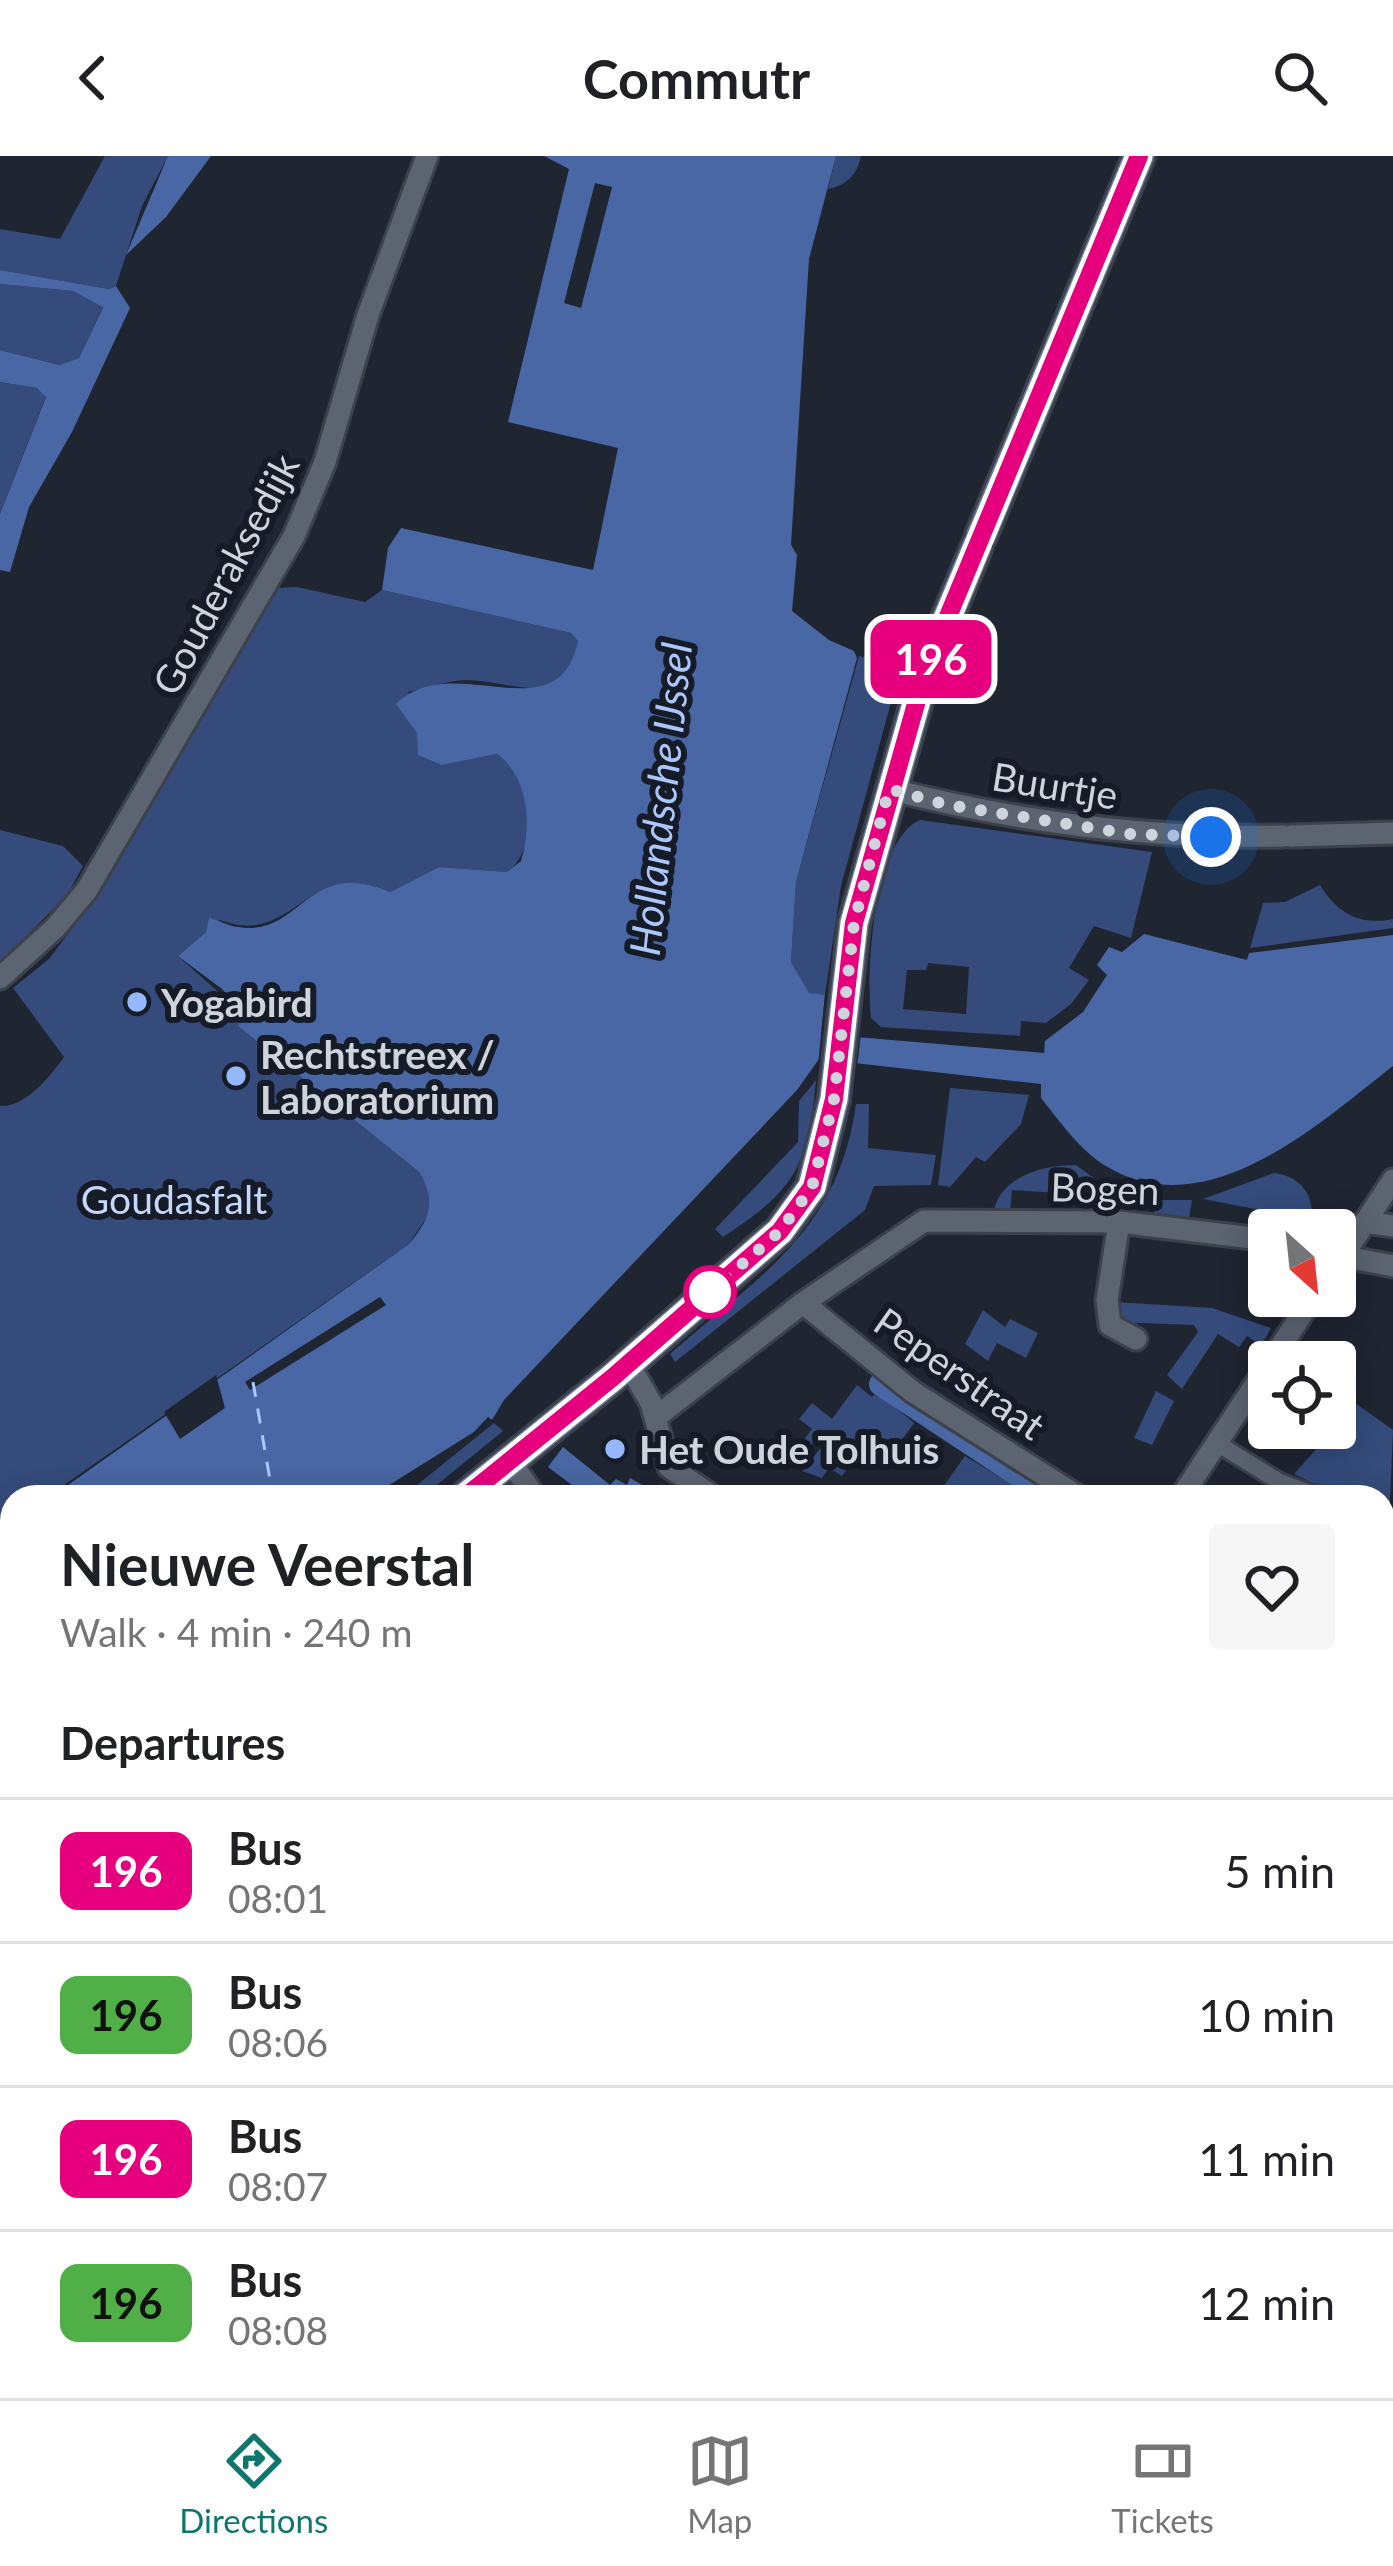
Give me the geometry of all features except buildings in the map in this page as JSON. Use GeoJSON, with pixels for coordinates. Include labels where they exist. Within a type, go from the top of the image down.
{"type":"FeatureCollection","features":[{"type":"Feature","properties":{"kind":"main road"},"geometry":{"type":"LineString","coordinates":[[480,1485],[628,1363],[796,1211],[812,1187],[834,1099],[854,923],[925,672],[1139,156]]}},
{"type":"Feature","properties":{"kind":"street","name":"Gouderaksedijk"},"geometry":{"type":"LineString","coordinates":[[0,978],[55,928],[87,890],[294,536],[325,462],[368,315],[427,156]]}},
{"type":"Feature","properties":{"kind":"street","name":"Buurtje"},"geometry":{"type":"LineString","coordinates":[[889,789],[948,805],[1130,834],[1393,833]]}},
{"type":"Feature","properties":{"kind":"street"},"geometry":{"type":"LineString","coordinates":[[1356,1234],[1393,1180]]}},
{"type":"Feature","properties":{"kind":"street","name":"Bogen"},"geometry":{"type":"LineString","coordinates":[[803,1303],[911,1225],[938,1220],[1119,1222],[1248,1237]]}},
{"type":"Feature","properties":{"kind":"street"},"geometry":{"type":"LineString","coordinates":[[1119,1222],[1107,1300],[1110,1325],[1136,1340]]}},
{"type":"Feature","properties":{"kind":"street"},"geometry":{"type":"LineString","coordinates":[[1364,1222],[1393,1226]]}},
{"type":"Feature","properties":{"kind":"street"},"geometry":{"type":"LineString","coordinates":[[1356,1262],[1393,1266]]}},
{"type":"Feature","properties":{"kind":"street"},"geometry":{"type":"LineString","coordinates":[[656,1417],[803,1303]]}},
{"type":"Feature","properties":{"kind":"street","name":"Peperstraat"},"geometry":{"type":"LineString","coordinates":[[803,1303],[913,1392],[1060,1485]]}},
{"type":"Feature","properties":{"kind":"street"},"geometry":{"type":"LineString","coordinates":[[1188,1485],[1300,1317]]}},
{"type":"Feature","properties":{"kind":"street"},"geometry":{"type":"LineString","coordinates":[[628,1363],[656,1417],[669,1467],[696,1485]]}},
{"type":"Feature","properties":{"kind":"street"},"geometry":{"type":"LineString","coordinates":[[1215,1442],[1290,1485]]}},
{"type":"Feature","properties":{"kind":"street"},"geometry":{"type":"LineString","coordinates":[[510,1461],[527,1485]]}},
{"type":"Feature","properties":{"kind":"green space"},"geometry":{"type":"Polygon","coordinates":[[[105,156],[168,156],[142,206],[116,286],[109,289],[0,270],[0,229],[60,239],[105,156]]]}},
{"type":"Feature","properties":{"kind":"green space"},"geometry":{"type":"Polygon","coordinates":[[[836,156],[861,156],[850,178],[828,189],[836,156]]]}},
{"type":"Feature","properties":{"kind":"green space"},"geometry":{"type":"Polygon","coordinates":[[[0,284],[73,291],[103,306],[79,358],[61,365],[0,350],[0,284]]]}},
{"type":"Feature","properties":{"kind":"green space"},"geometry":{"type":"Polygon","coordinates":[[[0,382],[37,388],[46,396],[0,514],[0,382]]]}},
{"type":"Feature","properties":{"kind":"green space","name":"Goudasfalt"},"geometry":{"type":"Polygon","coordinates":[[[297,587],[365,602],[382,590],[571,633],[579,641],[572,664],[549,685],[535,688],[464,680],[408,692],[442,765],[497,754],[518,779],[528,829],[525,845],[508,872],[439,867],[390,892],[362,884],[338,885],[266,923],[245,926],[220,920],[178,956],[242,1013],[238,1026],[419,1172],[431,1192],[430,1212],[409,1244],[64,1485],[0,1485],[0,1106],[27,1097],[64,1057],[13,988],[49,959],[83,914],[279,588],[297,587]]]}},
{"type":"Feature","properties":{"kind":"green space"},"geometry":{"type":"Polygon","coordinates":[[[859,656],[895,666],[899,673],[841,886],[825,995],[809,994],[791,962],[796,882],[859,656]]]}},
{"type":"Feature","properties":{"kind":"green space"},"geometry":{"type":"Polygon","coordinates":[[[920,820],[1152,852],[1131,938],[1094,926],[1069,968],[1089,980],[1071,1004],[1046,1023],[1021,1021],[1020,1036],[881,1027],[871,1018],[872,940],[883,879],[904,832],[920,820]],[[928,963],[926,970],[907,970],[903,1009],[966,1014],[969,967],[928,963]]]}},
{"type":"Feature","properties":{"kind":"green space"},"geometry":{"type":"Polygon","coordinates":[[[0,830],[63,846],[83,866],[67,895],[0,963],[0,830]]]}},
{"type":"Feature","properties":{"kind":"green space"},"geometry":{"type":"Polygon","coordinates":[[[1320,885],[1350,915],[1370,921],[1393,919],[1393,928],[1250,948],[1263,903],[1285,902],[1320,885]]]}},
{"type":"Feature","properties":{"kind":"green space"},"geometry":{"type":"Polygon","coordinates":[[[816,1080],[808,1134],[794,1172],[768,1204],[723,1237],[715,1229],[798,1142],[799,1101],[816,1080]]]}},
{"type":"Feature","properties":{"kind":"green space"},"geometry":{"type":"Polygon","coordinates":[[[950,1088],[1029,1095],[1021,1124],[985,1162],[976,1157],[950,1187],[938,1185],[950,1088]]]}},
{"type":"Feature","properties":{"kind":"green space"},"geometry":{"type":"Polygon","coordinates":[[[856,1104],[869,1104],[868,1148],[936,1155],[931,1185],[874,1186],[865,1210],[675,1362],[670,1354],[764,1273],[813,1218],[847,1148],[856,1104]]]}},
{"type":"Feature","properties":{"kind":"green space"},"geometry":{"type":"Polygon","coordinates":[[[1076,1165],[1120,1197],[1012,1190],[1010,1212],[993,1214],[1004,1190],[1024,1175],[1076,1165]]]}},
{"type":"Feature","properties":{"kind":"green space"},"geometry":{"type":"Polygon","coordinates":[[[1274,1173],[1304,1188],[1311,1209],[1255,1209],[1203,1199],[1274,1173]]]}},
{"type":"Feature","properties":{"kind":"green space"},"geometry":{"type":"Polygon","coordinates":[[[1156,1200],[1192,1200],[1189,1218],[1154,1216],[1156,1200]]]}},
{"type":"Feature","properties":{"kind":"green space"},"geometry":{"type":"Polygon","coordinates":[[[1115,1302],[1212,1308],[1271,1328],[1264,1341],[1247,1336],[1239,1347],[1218,1334],[1182,1389],[1167,1375],[1198,1332],[1194,1325],[1116,1322],[1115,1302]]]}},
{"type":"Feature","properties":{"kind":"green space"},"geometry":{"type":"Polygon","coordinates":[[[983,1310],[1005,1327],[1010,1319],[1038,1333],[1026,1358],[997,1343],[988,1361],[965,1344],[983,1310]]]}},
{"type":"Feature","properties":{"kind":"green space"},"geometry":{"type":"Polygon","coordinates":[[[857,1385],[872,1397],[877,1392],[914,1423],[896,1448],[872,1433],[842,1476],[829,1468],[822,1478],[802,1471],[829,1438],[821,1433],[802,1459],[794,1453],[812,1429],[799,1419],[812,1403],[832,1419],[857,1385]]]}},
{"type":"Feature","properties":{"kind":"green space"},"geometry":{"type":"Polygon","coordinates":[[[1156,1391],[1174,1401],[1152,1445],[1134,1438],[1156,1391]]]}},
{"type":"Feature","properties":{"kind":"green space"},"geometry":{"type":"Polygon","coordinates":[[[1356,1404],[1393,1430],[1391,1485],[1316,1485],[1294,1474],[1316,1449],[1356,1449],[1356,1404]]]}},
{"type":"Feature","properties":{"kind":"green space"},"geometry":{"type":"Polygon","coordinates":[[[494,1423],[503,1431],[437,1485],[417,1485],[494,1423]]]}},
{"type":"Feature","properties":{"kind":"green space"},"geometry":{"type":"Polygon","coordinates":[[[965,1456],[1013,1485],[944,1485],[965,1456]]]}},
{"type":"Feature","properties":{"kind":"water"},"geometry":{"type":"Polygon","coordinates":[[[168,156],[211,156],[166,217],[126,255],[168,156]]]}},
{"type":"Feature","properties":{"kind":"water","name":"Hollandsche IJssel"},"geometry":{"type":"Polygon","coordinates":[[[544,156],[836,156],[809,259],[791,545],[797,555],[792,611],[829,640],[854,651],[857,658],[796,882],[791,962],[809,993],[825,995],[821,1034],[1044,1053],[1045,1041],[1083,1012],[1107,975],[1097,965],[1109,947],[1122,952],[1144,934],[1247,960],[1249,953],[1393,935],[1393,1066],[1263,1159],[1188,1184],[1151,1183],[1102,1163],[1073,1138],[1041,1098],[1041,1084],[819,1059],[797,1090],[504,1400],[492,1420],[488,1417],[474,1432],[389,1485],[68,1485],[409,1244],[426,1218],[428,1192],[419,1172],[238,1026],[242,1013],[222,989],[178,956],[206,932],[209,918],[259,927],[340,884],[390,892],[439,867],[507,872],[521,861],[525,803],[508,764],[497,754],[442,765],[418,755],[417,733],[396,704],[419,689],[445,684],[526,688],[549,683],[567,669],[578,641],[571,633],[382,590],[388,548],[401,528],[593,570],[618,448],[508,422],[569,169],[544,156]]]}},
{"type":"Feature","properties":{"kind":"water"},"geometry":{"type":"Polygon","coordinates":[[[0,270],[109,289],[116,286],[130,308],[72,432],[29,507],[10,572],[0,570],[0,514],[46,397],[37,388],[0,382],[0,350],[60,365],[79,358],[103,307],[73,291],[0,284],[0,270]]]}},
{"type":"Feature","properties":{"kind":"water"},"geometry":{"type":"Polygon","coordinates":[[[563,1447],[610,1485],[572,1485],[548,1467],[563,1447]]]}},
{"type":"Feature","properties":{"kind":"pier"},"geometry":{"type":"Polygon","coordinates":[[[595,183],[612,187],[581,308],[564,303],[595,183]]]}},
{"type":"Feature","properties":{"kind":"pier"},"geometry":{"type":"Polygon","coordinates":[[[825,995],[831,996],[828,1029],[861,1032],[857,1069],[822,1066],[817,1076],[825,995]]]}},
{"type":"Feature","properties":{"kind":"pier"},"geometry":{"type":"Polygon","coordinates":[[[380,1297],[386,1305],[250,1390],[245,1382],[380,1297]]]}},
{"type":"Feature","properties":{"kind":"pier"},"geometry":{"type":"Polygon","coordinates":[[[216,1375],[225,1408],[180,1439],[164,1412],[216,1375]]]}},
{"type":"Feature","properties":{"kind":"waterway"},"geometry":{"type":"LineString","coordinates":[[881,1384],[1034,1485]]}},
{"type":"Feature","properties":{"kind":"ferry route"},"geometry":{"type":"LineString","coordinates":[[253,1382],[271,1485]]}},
{"type":"Feature","properties":{"kind":"bus line","name":"196"},"geometry":{"type":"LineString","coordinates":[[480,1485],[612,1378],[780,1231],[812,1187],[834,1099],[854,923],[925,672],[1139,156]]}},
{"type":"Feature","properties":{"kind":"place","name":"Yogabird"},"geometry":{"type":"Point","coordinates":[137,1002]}},
{"type":"Feature","properties":{"kind":"place","name":"Rechtstreex / Laboratorium"},"geometry":{"type":"Point","coordinates":[236,1076]}},
{"type":"Feature","properties":{"kind":"place","name":"Het Oude Tolhuis"},"geometry":{"type":"Point","coordinates":[615,1449]}},
{"type":"Feature","properties":{"kind":"route"},"geometry":{"type":"LineString","coordinates":[[710,1292],[780,1231],[812,1187],[834,1099],[854,923],[889,789],[948,805],[1130,834],[1211,837]]}}]}
